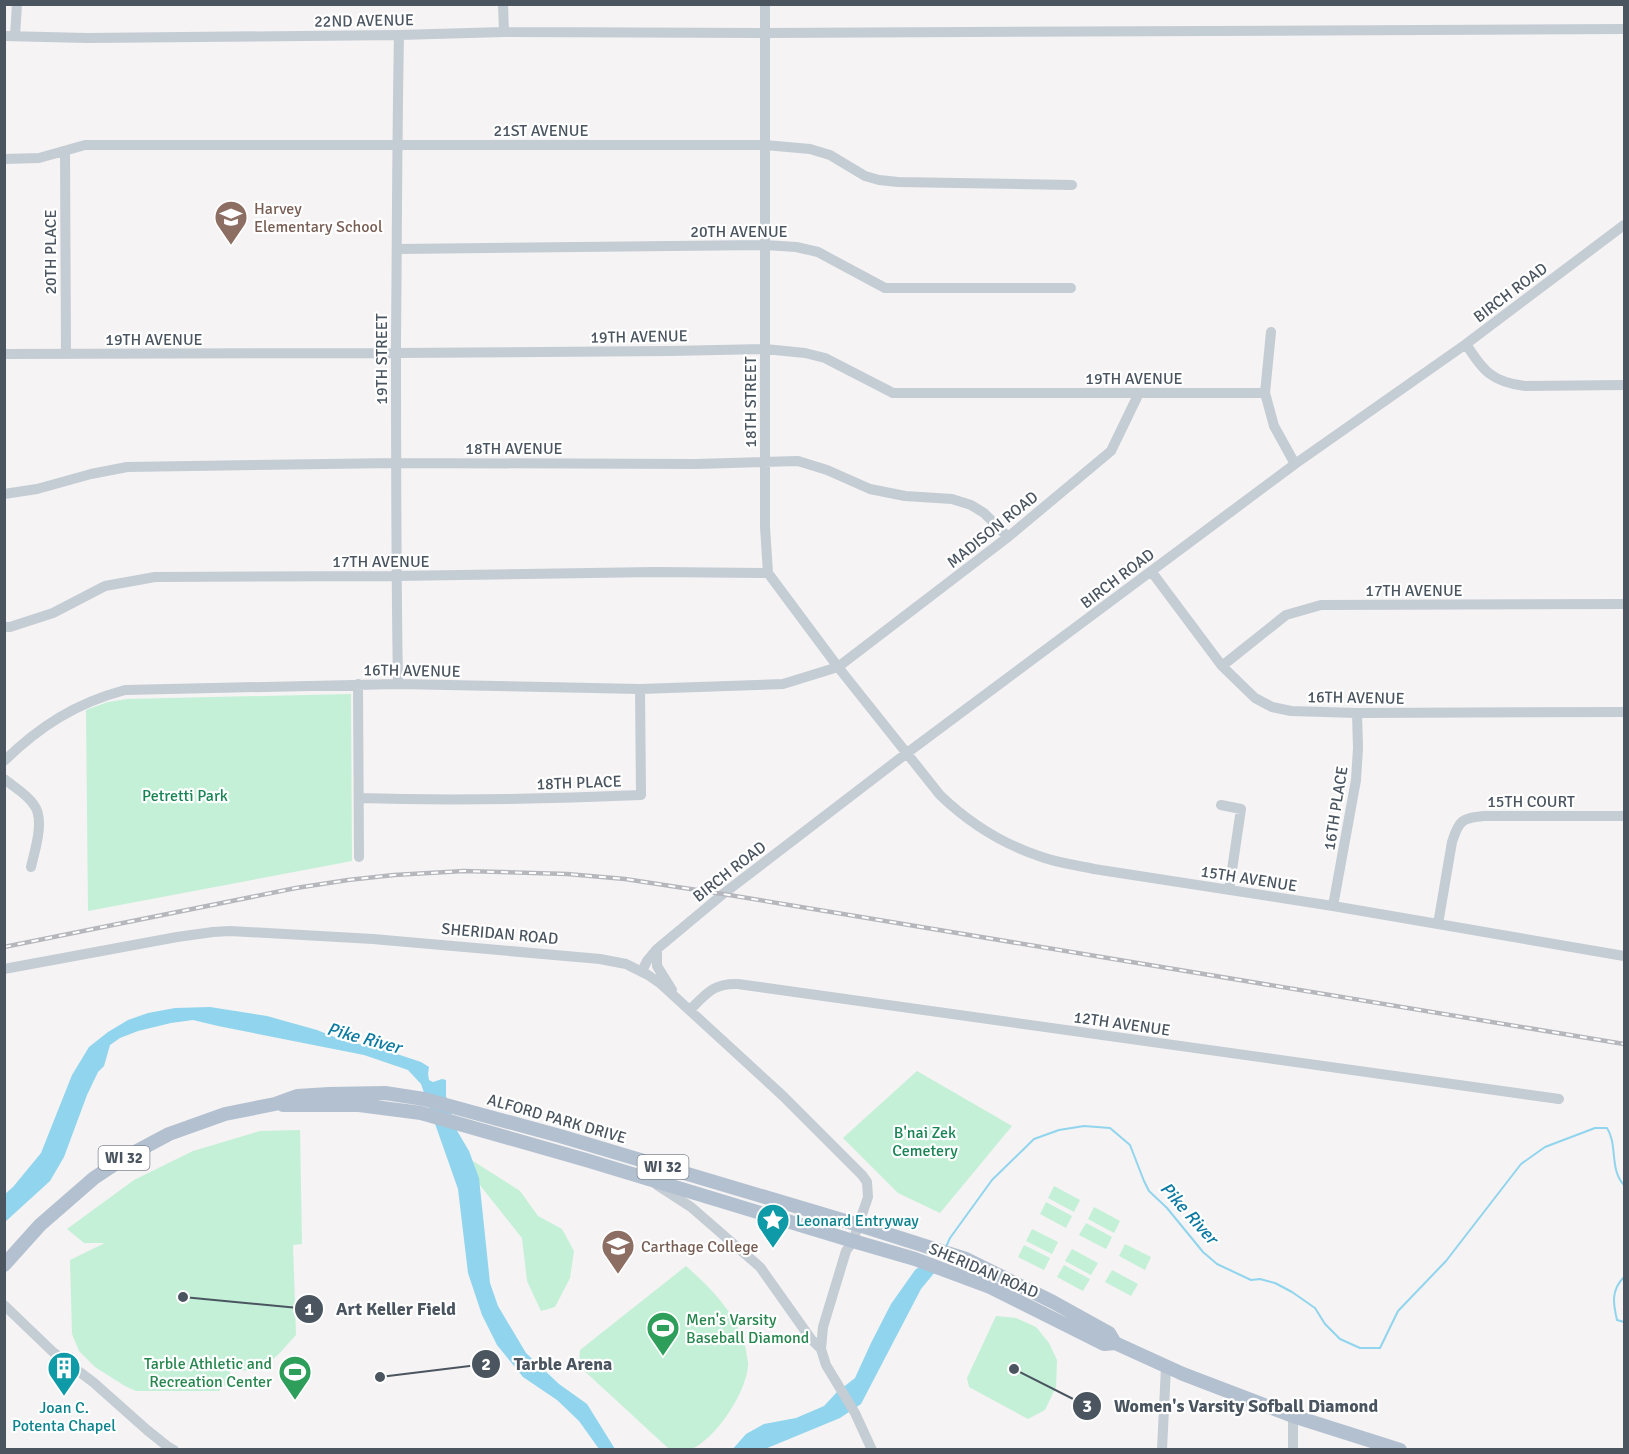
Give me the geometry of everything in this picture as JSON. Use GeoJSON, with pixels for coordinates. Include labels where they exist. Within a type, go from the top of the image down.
{"type":"FeatureCollection","features":[{"type":"Feature","properties":{"kind":"main road","name":"ALFORD PARK DRIVE"},"geometry":{"type":"LineString","coordinates":[[4,1265],[40,1226],[94,1178],[124,1158],[169,1134],[225,1114],[275,1104],[297,1096],[329,1094],[385,1093],[415,1097],[560,1136],[859,1225]]}},
{"type":"Feature","properties":{"kind":"main road","name":"ALFORD PARK DRIVE"},"geometry":{"type":"LineString","coordinates":[[275,1104],[359,1105],[422,1113],[853,1241]]}},
{"type":"Feature","properties":{"kind":"main road","name":"SHERIDAN ROAD"},"geometry":{"type":"LineString","coordinates":[[859,1225],[966,1259],[1109,1333],[1115,1343]]}},
{"type":"Feature","properties":{"kind":"main road","name":"SHERIDAN ROAD"},"geometry":{"type":"LineString","coordinates":[[853,1241],[954,1273],[1014,1298],[1104,1344],[1115,1343],[1166,1366],[1293,1416],[1400,1449]]}},
{"type":"Feature","properties":{"kind":"street"},"geometry":{"type":"LineString","coordinates":[[10,36],[17,4]]}},
{"type":"Feature","properties":{"kind":"street"},"geometry":{"type":"LineString","coordinates":[[503,4],[504,32]]}},
{"type":"Feature","properties":{"kind":"street","name":"18TH STREET"},"geometry":{"type":"LineString","coordinates":[[765,4],[765,527],[768,573]]}},
{"type":"Feature","properties":{"kind":"street","name":"22ND AVENUE"},"geometry":{"type":"LineString","coordinates":[[10,36],[99,38],[504,32],[1624,29]]}},
{"type":"Feature","properties":{"kind":"street","name":"19TH STREET"},"geometry":{"type":"LineString","coordinates":[[398,684],[396,353],[399,35]]}},
{"type":"Feature","properties":{"kind":"street","name":"21ST AVENUE"},"geometry":{"type":"LineString","coordinates":[[4,159],[39,158],[85,145],[765,146],[810,149],[830,155],[865,176],[879,180],[1072,185]]}},
{"type":"Feature","properties":{"kind":"street","name":"20TH PLACE"},"geometry":{"type":"LineString","coordinates":[[65,151],[66,354]]}},
{"type":"Feature","properties":{"kind":"street","name":"BIRCH ROAD"},"geometry":{"type":"LineString","coordinates":[[642,971],[657,948],[723,894],[907,753],[1295,464],[1466,345],[1624,225]]}},
{"type":"Feature","properties":{"kind":"street","name":"20TH AVENUE"},"geometry":{"type":"LineString","coordinates":[[397,249],[765,245],[796,247],[818,252],[885,288],[1071,288]]}},
{"type":"Feature","properties":{"kind":"street"},"geometry":{"type":"LineString","coordinates":[[1271,333],[1265,393],[1274,426],[1295,464]]}},
{"type":"Feature","properties":{"kind":"street"},"geometry":{"type":"LineString","coordinates":[[1466,345],[1476,361],[1489,374],[1509,384],[1525,386],[1624,385]]}},
{"type":"Feature","properties":{"kind":"street","name":"19TH AVENUE"},"geometry":{"type":"LineString","coordinates":[[4,354],[765,349],[805,353],[825,358],[893,393],[1265,393]]}},
{"type":"Feature","properties":{"kind":"street","name":"MADISON ROAD"},"geometry":{"type":"LineString","coordinates":[[838,667],[1008,537],[1111,451],[1139,393]]}},
{"type":"Feature","properties":{"kind":"street","name":"18TH AVENUE"},"geometry":{"type":"LineString","coordinates":[[4,494],[37,489],[127,467],[396,463],[798,462],[828,470],[870,489],[905,496],[952,499],[984,513],[1008,537]]}},
{"type":"Feature","properties":{"kind":"street","name":"16TH AVENUE"},"geometry":{"type":"LineString","coordinates":[[1152,571],[1222,666],[1255,698],[1272,707],[1292,711],[1357,713],[1624,712]]}},
{"type":"Feature","properties":{"kind":"street"},"geometry":{"type":"LineString","coordinates":[[768,573],[838,667],[907,753]]}},
{"type":"Feature","properties":{"kind":"street","name":"17TH AVENUE"},"geometry":{"type":"LineString","coordinates":[[4,627],[53,613],[105,586],[155,577],[768,573]]}},
{"type":"Feature","properties":{"kind":"street","name":"17TH AVENUE"},"geometry":{"type":"LineString","coordinates":[[1222,666],[1286,615],[1321,606],[1624,604]]}},
{"type":"Feature","properties":{"kind":"street","name":"16TH AVENUE"},"geometry":{"type":"LineString","coordinates":[[4,761],[54,720],[84,704],[125,690],[358,684],[640,689],[783,684],[838,667]]}},
{"type":"Feature","properties":{"kind":"street"},"geometry":{"type":"LineString","coordinates":[[358,684],[359,857]]}},
{"type":"Feature","properties":{"kind":"street","name":"18TH PLACE"},"geometry":{"type":"LineString","coordinates":[[359,798],[550,799],[641,795],[640,689]]}},
{"type":"Feature","properties":{"kind":"street","name":"16TH PLACE"},"geometry":{"type":"LineString","coordinates":[[1333,906],[1356,780],[1357,713]]}},
{"type":"Feature","properties":{"kind":"street","name":"15TH AVENUE"},"geometry":{"type":"LineString","coordinates":[[907,753],[928,782],[953,808],[1022,850],[1057,862],[1624,956]]}},
{"type":"Feature","properties":{"kind":"street"},"geometry":{"type":"LineString","coordinates":[[4,779],[25,795],[37,810],[38,838],[31,867]]}},
{"type":"Feature","properties":{"kind":"street"},"geometry":{"type":"LineString","coordinates":[[1221,805],[1241,809],[1229,890]]}},
{"type":"Feature","properties":{"kind":"street","name":"15TH COURT"},"geometry":{"type":"LineString","coordinates":[[1438,924],[1454,834],[1462,821],[1468,817],[1624,816]]}},
{"type":"Feature","properties":{"kind":"street","name":"SHERIDAN ROAD"},"geometry":{"type":"LineString","coordinates":[[4,969],[177,936],[230,931],[407,942],[618,962],[654,978],[675,996],[785,1098],[862,1175],[867,1182],[868,1197],[853,1241]]}},
{"type":"Feature","properties":{"kind":"street"},"geometry":{"type":"LineString","coordinates":[[657,948],[657,966],[675,996]]}},
{"type":"Feature","properties":{"kind":"street","name":"12TH AVENUE"},"geometry":{"type":"LineString","coordinates":[[690,1010],[714,988],[724,984],[738,984],[1559,1099]]}},
{"type":"Feature","properties":{"kind":"street"},"geometry":{"type":"LineString","coordinates":[[643,1177],[691,1207],[760,1267],[811,1339],[821,1349]]}},
{"type":"Feature","properties":{"kind":"street"},"geometry":{"type":"LineString","coordinates":[[853,1241],[846,1251],[823,1327],[821,1349],[826,1365],[855,1413],[872,1449]]}},
{"type":"Feature","properties":{"kind":"street"},"geometry":{"type":"LineString","coordinates":[[4,1305],[52,1352],[93,1382],[147,1430],[174,1449]]}},
{"type":"Feature","properties":{"kind":"street"},"geometry":{"type":"LineString","coordinates":[[1162,1449],[1166,1366]]}},
{"type":"Feature","properties":{"kind":"street"},"geometry":{"type":"LineString","coordinates":[[1293,1416],[1293,1449]]}},
{"type":"Feature","properties":{"kind":"green space","name":"Petretti Park"},"geometry":{"type":"Polygon","coordinates":[[[351,694],[352,861],[88,911],[86,710],[108,702],[127,699],[351,694]]]}},
{"type":"Feature","properties":{"kind":"green space","name":"B'nai Zek Cemetery"},"geometry":{"type":"Polygon","coordinates":[[[917,1071],[1012,1126],[940,1213],[898,1193],[843,1138],[917,1071]]]}},
{"type":"Feature","properties":{"kind":"green space"},"geometry":{"type":"Polygon","coordinates":[[[300,1130],[302,1244],[293,1245],[296,1335],[275,1358],[261,1367],[230,1371],[230,1380],[219,1391],[136,1391],[95,1367],[79,1351],[72,1334],[70,1260],[105,1243],[84,1243],[67,1229],[134,1180],[193,1151],[260,1131],[300,1130]]]}},
{"type":"Feature","properties":{"kind":"green space"},"geometry":{"type":"Polygon","coordinates":[[[473,1161],[520,1191],[538,1216],[562,1229],[574,1251],[570,1278],[555,1307],[541,1311],[527,1281],[522,1238],[479,1184],[473,1161]]]}},
{"type":"Feature","properties":{"kind":"green space"},"geometry":{"type":"Polygon","coordinates":[[[1054,1186],[1080,1200],[1074,1212],[1048,1198],[1054,1186]]]}},
{"type":"Feature","properties":{"kind":"green space"},"geometry":{"type":"Polygon","coordinates":[[[1046,1202],[1072,1216],[1066,1228],[1040,1214],[1046,1202]]]}},
{"type":"Feature","properties":{"kind":"green space"},"geometry":{"type":"Polygon","coordinates":[[[1094,1207],[1120,1221],[1114,1233],[1088,1219],[1094,1207]]]}},
{"type":"Feature","properties":{"kind":"green space"},"geometry":{"type":"Polygon","coordinates":[[[1086,1223],[1112,1237],[1106,1249],[1079,1235],[1086,1223]]]}},
{"type":"Feature","properties":{"kind":"green space"},"geometry":{"type":"Polygon","coordinates":[[[1032,1229],[1058,1242],[1052,1254],[1026,1241],[1032,1229]]]}},
{"type":"Feature","properties":{"kind":"green space"},"geometry":{"type":"Polygon","coordinates":[[[1125,1244],[1151,1257],[1145,1270],[1119,1256],[1125,1244]]]}},
{"type":"Feature","properties":{"kind":"green space"},"geometry":{"type":"Polygon","coordinates":[[[1024,1245],[1050,1258],[1044,1270],[1018,1257],[1024,1245]]]}},
{"type":"Feature","properties":{"kind":"green space"},"geometry":{"type":"Polygon","coordinates":[[[1072,1249],[1098,1263],[1091,1275],[1065,1261],[1072,1249]]]}},
{"type":"Feature","properties":{"kind":"green space"},"geometry":{"type":"Polygon","coordinates":[[[1064,1265],[1090,1279],[1083,1291],[1057,1277],[1064,1265]]]}},
{"type":"Feature","properties":{"kind":"green space","name":"Men's Varsity Baseball Diamond"},"geometry":{"type":"Polygon","coordinates":[[[686,1266],[714,1293],[737,1325],[746,1350],[748,1364],[740,1392],[722,1422],[700,1444],[691,1449],[680,1450],[669,1449],[579,1366],[580,1350],[686,1266]]]}},
{"type":"Feature","properties":{"kind":"green space"},"geometry":{"type":"Polygon","coordinates":[[[1112,1270],[1138,1284],[1131,1296],[1105,1282],[1112,1270]]]}},
{"type":"Feature","properties":{"kind":"green space"},"geometry":{"type":"Polygon","coordinates":[[[996,1316],[1016,1318],[1036,1327],[1049,1343],[1057,1360],[1056,1387],[1045,1410],[1028,1419],[969,1387],[967,1378],[996,1316]]]}},
{"type":"Feature","properties":{"kind":"water"},"geometry":{"type":"Polygon","coordinates":[[[210,1007],[267,1016],[317,1030],[347,1042],[373,1046],[421,1062],[429,1067],[429,1080],[433,1082],[446,1080],[446,1096],[456,1129],[469,1151],[479,1178],[490,1283],[498,1306],[526,1353],[559,1384],[587,1404],[615,1449],[599,1449],[579,1421],[557,1400],[523,1377],[497,1345],[482,1315],[468,1273],[458,1189],[421,1084],[408,1070],[364,1055],[193,1020],[138,1031],[110,1045],[104,1066],[98,1072],[87,1095],[64,1157],[50,1181],[5,1222],[5,1194],[41,1153],[72,1075],[89,1047],[128,1020],[148,1013],[175,1008],[210,1007]]]}},
{"type":"Feature","properties":{"kind":"water"},"geometry":{"type":"Polygon","coordinates":[[[919,1267],[935,1272],[921,1289],[861,1404],[840,1418],[765,1449],[732,1450],[746,1434],[764,1424],[796,1418],[824,1406],[855,1378],[891,1304],[919,1267]]]}},
{"type":"Feature","properties":{"kind":"waterway","name":"Pike River"},"geometry":{"type":"LineString","coordinates":[[946,1247],[992,1180],[1034,1139],[1059,1130],[1084,1126],[1110,1128],[1130,1145],[1149,1191],[1167,1208],[1203,1252],[1217,1264],[1251,1280],[1260,1279],[1275,1283],[1292,1292],[1315,1308],[1325,1324],[1340,1339],[1360,1348],[1380,1348],[1398,1311],[1446,1261],[1521,1164],[1545,1147],[1595,1128],[1607,1128],[1619,1179],[1624,1185]]}},
{"type":"Feature","properties":{"kind":"waterway","name":"Pike River"},"geometry":{"type":"LineString","coordinates":[[1624,1277],[1617,1287],[1614,1302],[1617,1320],[1624,1322]]}},
{"type":"Feature","properties":{"kind":"railway"},"geometry":{"type":"LineString","coordinates":[[4,947],[296,888],[348,880],[464,871],[567,874],[625,879],[723,894],[1624,1044]]}},
{"type":"Feature","properties":{"kind":"place","name":"Harvey Elementary School"},"geometry":{"type":"Point","coordinates":[231,246]}},
{"type":"Feature","properties":{"kind":"place","name":"Leonard Entryway"},"geometry":{"type":"Point","coordinates":[773,1249]}},
{"type":"Feature","properties":{"kind":"place","name":"Carthage College"},"geometry":{"type":"Point","coordinates":[618,1275]}},
{"type":"Feature","properties":{"kind":"place","name":"Art Keller Field"},"geometry":{"type":"Point","coordinates":[183,1297]}},
{"type":"Feature","properties":{"kind":"place","name":"Men's Varsity Baseball Diamond"},"geometry":{"type":"Point","coordinates":[663,1357]}},
{"type":"Feature","properties":{"kind":"place","name":"Women's Varsity Sofball Diamond"},"geometry":{"type":"Point","coordinates":[1014,1369]}},
{"type":"Feature","properties":{"kind":"place","name":"Tarble Arena"},"geometry":{"type":"Point","coordinates":[380,1377]}},
{"type":"Feature","properties":{"kind":"place","name":"Joan C. Potenta Chapel"},"geometry":{"type":"Point","coordinates":[64,1397]}},
{"type":"Feature","properties":{"kind":"place","name":"Tarble Athletic and Recreation Center"},"geometry":{"type":"Point","coordinates":[295,1401]}}]}
